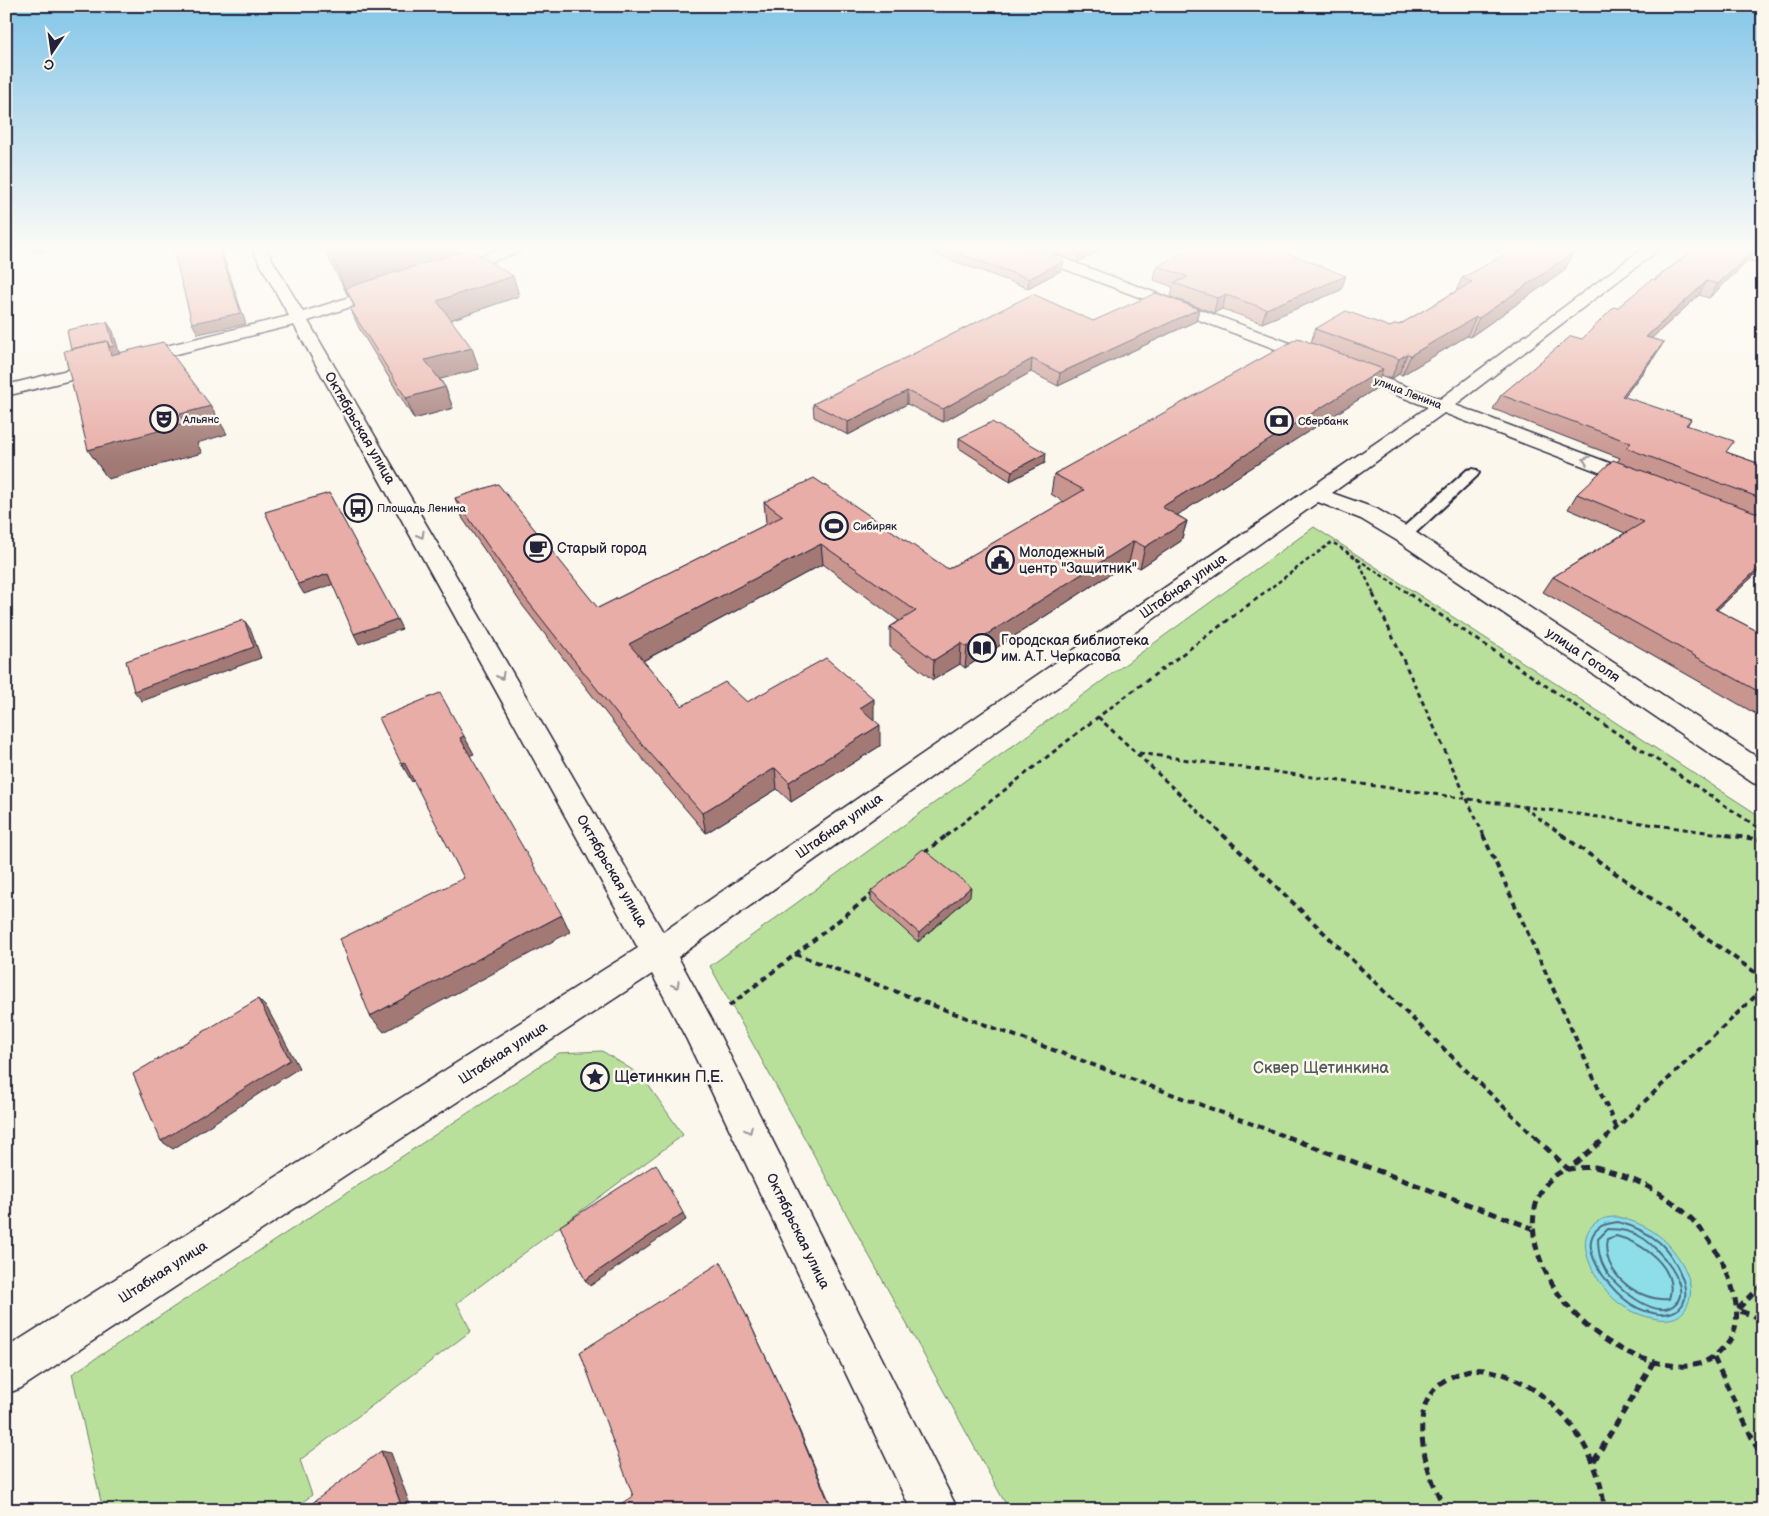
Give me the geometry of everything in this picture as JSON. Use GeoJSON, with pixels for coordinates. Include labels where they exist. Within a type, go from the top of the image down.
{"type":"FeatureCollection","features":[{"type":"Feature","properties":{"kind":"street"},"geometry":{"type":"LineString","coordinates":[[6,391],[296,320]]}},
{"type":"Feature","properties":{"kind":"street","name":"Октябрьская улица"},"geometry":{"type":"LineString","coordinates":[[299,320],[658,952],[699,1029],[935,1510]]}},
{"type":"Feature","properties":{"kind":"street","name":"улица Ленина"},"geometry":{"type":"LineString","coordinates":[[1213,320],[1653,486]]}},
{"type":"Feature","properties":{"kind":"street","name":"Штабная улица"},"geometry":{"type":"LineString","coordinates":[[6,1373],[658,952],[1442,406],[1557,320]]}},
{"type":"Feature","properties":{"kind":"street","name":"улица Гоголя"},"geometry":{"type":"LineString","coordinates":[[1315,494],[1369,514],[1404,535],[1763,776]]}},
{"type":"Feature","properties":{"kind":"lane"},"geometry":{"type":"LineString","coordinates":[[1404,535],[1472,473]]}},
{"type":"Feature","properties":{"kind":"path"},"geometry":{"type":"LineString","coordinates":[[919,857],[1098,717],[1332,542],[1763,831]]}},
{"type":"Feature","properties":{"kind":"path"},"geometry":{"type":"LineString","coordinates":[[1357,558],[1617,1129]]}},
{"type":"Feature","properties":{"kind":"path"},"geometry":{"type":"LineString","coordinates":[[1098,717],[1138,753],[1568,1169],[1596,1167],[1627,1174],[1658,1190],[1689,1215],[1714,1245],[1730,1278],[1737,1310],[1732,1338],[1714,1358],[1687,1367],[1653,1363],[1618,1347],[1584,1323],[1558,1293],[1540,1259],[1532,1228],[1535,1200],[1548,1181],[1568,1169],[1617,1129],[1763,989]]}},
{"type":"Feature","properties":{"kind":"path"},"geometry":{"type":"LineString","coordinates":[[1138,753],[1763,840]]}},
{"type":"Feature","properties":{"kind":"path"},"geometry":{"type":"LineString","coordinates":[[1523,807],[1763,978]]}},
{"type":"Feature","properties":{"kind":"path"},"geometry":{"type":"LineString","coordinates":[[699,1029],[881,887]]}},
{"type":"Feature","properties":{"kind":"path"},"geometry":{"type":"LineString","coordinates":[[795,954],[1532,1228]]}},
{"type":"Feature","properties":{"kind":"path"},"geometry":{"type":"LineString","coordinates":[[1737,1310],[1763,1284]]}},
{"type":"Feature","properties":{"kind":"path"},"geometry":{"type":"LineString","coordinates":[[1737,1310],[1763,1319]]}},
{"type":"Feature","properties":{"kind":"path"},"geometry":{"type":"LineString","coordinates":[[1714,1358],[1763,1461]]}},
{"type":"Feature","properties":{"kind":"path"},"geometry":{"type":"LineString","coordinates":[[1593,1461],[1653,1363]]}},
{"type":"Feature","properties":{"kind":"path"},"geometry":{"type":"LineString","coordinates":[[1446,1510],[1439,1500],[1425,1465],[1420,1431],[1426,1403],[1440,1382],[1463,1371],[1489,1370],[1519,1380],[1547,1400],[1574,1428],[1593,1461],[1604,1496],[1604,1510]]}},
{"type":"Feature","properties":{"kind":"green space","name":"Сквер Щетинкина"},"geometry":{"type":"Polygon","coordinates":[[[1314,527],[1763,818],[1763,1510],[1009,1510],[710,966],[1314,527]]]}},
{"type":"Feature","properties":{"kind":"green space"},"geometry":{"type":"Polygon","coordinates":[[[602,1051],[642,1076],[683,1135],[457,1303],[471,1331],[300,1460],[312,1495],[292,1510],[103,1510],[72,1374],[559,1053],[602,1051]]]}},
{"type":"Feature","properties":{"kind":"water"},"geometry":{"type":"Polygon","coordinates":[[[1618,1217],[1638,1224],[1657,1234],[1668,1244],[1684,1267],[1688,1276],[1690,1295],[1688,1304],[1683,1312],[1675,1318],[1658,1319],[1646,1317],[1635,1312],[1614,1299],[1599,1281],[1588,1258],[1585,1246],[1587,1235],[1592,1226],[1603,1219],[1618,1217]]]}},
{"type":"Feature","properties":{"kind":"building"},"geometry":{"type":"Polygon","coordinates":[[[191,320],[208,320],[192,323],[191,320]]]}},
{"type":"Feature","properties":{"kind":"building"},"geometry":{"type":"Polygon","coordinates":[[[357,320],[451,320],[472,348],[425,360],[445,387],[406,398],[357,320]]]}},
{"type":"Feature","properties":{"kind":"building"},"geometry":{"type":"Polygon","coordinates":[[[982,320],[1176,320],[1060,373],[1032,359],[943,409],[907,391],[848,422],[813,404],[982,320]]]}},
{"type":"Feature","properties":{"kind":"building"},"geometry":{"type":"Polygon","coordinates":[[[1331,320],[1370,320],[1390,327],[1396,324],[1399,325],[1408,320],[1471,320],[1411,355],[1407,354],[1399,359],[1315,329],[1331,320]]]}},
{"type":"Feature","properties":{"kind":"building"},"geometry":{"type":"Polygon","coordinates":[[[1601,320],[1665,320],[1646,337],[1664,342],[1622,396],[1691,419],[1686,425],[1734,441],[1726,452],[1763,465],[1763,499],[1626,448],[1631,443],[1501,395],[1571,336],[1582,339],[1601,320]]]}},
{"type":"Feature","properties":{"kind":"building"},"geometry":{"type":"Polygon","coordinates":[[[107,322],[114,346],[110,347],[107,341],[71,349],[67,330],[107,322]]]}},
{"type":"Feature","properties":{"kind":"building"},"geometry":{"type":"Polygon","coordinates":[[[1298,338],[1383,369],[1162,507],[1187,521],[1145,547],[1134,541],[967,647],[961,643],[934,660],[890,627],[916,611],[821,544],[629,644],[682,706],[725,682],[747,702],[826,658],[874,699],[860,708],[880,725],[789,782],[775,768],[702,813],[623,722],[515,585],[455,498],[498,484],[598,608],[783,516],[764,502],[814,478],[948,569],[1084,490],[1054,474],[1298,338]]]}},
{"type":"Feature","properties":{"kind":"building"},"geometry":{"type":"Polygon","coordinates":[[[107,341],[111,355],[163,342],[211,406],[180,414],[184,424],[88,450],[64,351],[107,341]]]}},
{"type":"Feature","properties":{"kind":"building"},"geometry":{"type":"Polygon","coordinates":[[[992,422],[1046,453],[1012,471],[959,438],[992,422]]]}},
{"type":"Feature","properties":{"kind":"building"},"geometry":{"type":"Polygon","coordinates":[[[1613,460],[1763,515],[1763,564],[1715,609],[1763,634],[1763,694],[1553,577],[1644,522],[1577,494],[1613,460]]]}},
{"type":"Feature","properties":{"kind":"building"},"geometry":{"type":"Polygon","coordinates":[[[329,493],[397,619],[354,634],[328,574],[298,584],[265,512],[329,493]]]}},
{"type":"Feature","properties":{"kind":"building"},"geometry":{"type":"Polygon","coordinates":[[[244,620],[254,647],[134,691],[126,661],[244,620]]]}},
{"type":"Feature","properties":{"kind":"building"},"geometry":{"type":"Polygon","coordinates":[[[440,693],[464,736],[460,738],[562,915],[370,1016],[340,939],[464,878],[404,762],[401,763],[379,718],[440,693]]]}},
{"type":"Feature","properties":{"kind":"building"},"geometry":{"type":"Polygon","coordinates":[[[923,849],[971,887],[919,933],[871,891],[923,849]]]}},
{"type":"Feature","properties":{"kind":"building"},"geometry":{"type":"Polygon","coordinates":[[[258,999],[290,1060],[161,1141],[133,1074],[258,999]]]}},
{"type":"Feature","properties":{"kind":"building"},"geometry":{"type":"Polygon","coordinates":[[[656,1164],[683,1213],[585,1280],[560,1226],[656,1164]]]}},
{"type":"Feature","properties":{"kind":"building"},"geometry":{"type":"Polygon","coordinates":[[[721,1262],[785,1398],[832,1510],[611,1510],[633,1496],[580,1352],[721,1262]]]}},
{"type":"Feature","properties":{"kind":"building"},"geometry":{"type":"Polygon","coordinates":[[[381,1451],[403,1510],[303,1510],[381,1451]]]}},
{"type":"Feature","properties":{"kind":"place","name":"Альянс"},"geometry":{"type":"Point","coordinates":[164,419]}},
{"type":"Feature","properties":{"kind":"place","name":"Сбербанк"},"geometry":{"type":"Point","coordinates":[1279,421]}},
{"type":"Feature","properties":{"kind":"place","name":"Площадь Ленина"},"geometry":{"type":"Point","coordinates":[358,508]}},
{"type":"Feature","properties":{"kind":"place","name":"Сибиряк"},"geometry":{"type":"Point","coordinates":[834,526]}},
{"type":"Feature","properties":{"kind":"place","name":"Старый город"},"geometry":{"type":"Point","coordinates":[538,548]}},
{"type":"Feature","properties":{"kind":"place","name":"Молодежный центр \"Защитник\""},"geometry":{"type":"Point","coordinates":[1000,560]}},
{"type":"Feature","properties":{"kind":"place","name":"Городская библиотека им. А.Т. Черкасова"},"geometry":{"type":"Point","coordinates":[982,648]}},
{"type":"Feature","properties":{"kind":"place","name":"Щетинкин П.Е."},"geometry":{"type":"Point","coordinates":[595,1077]}}]}
